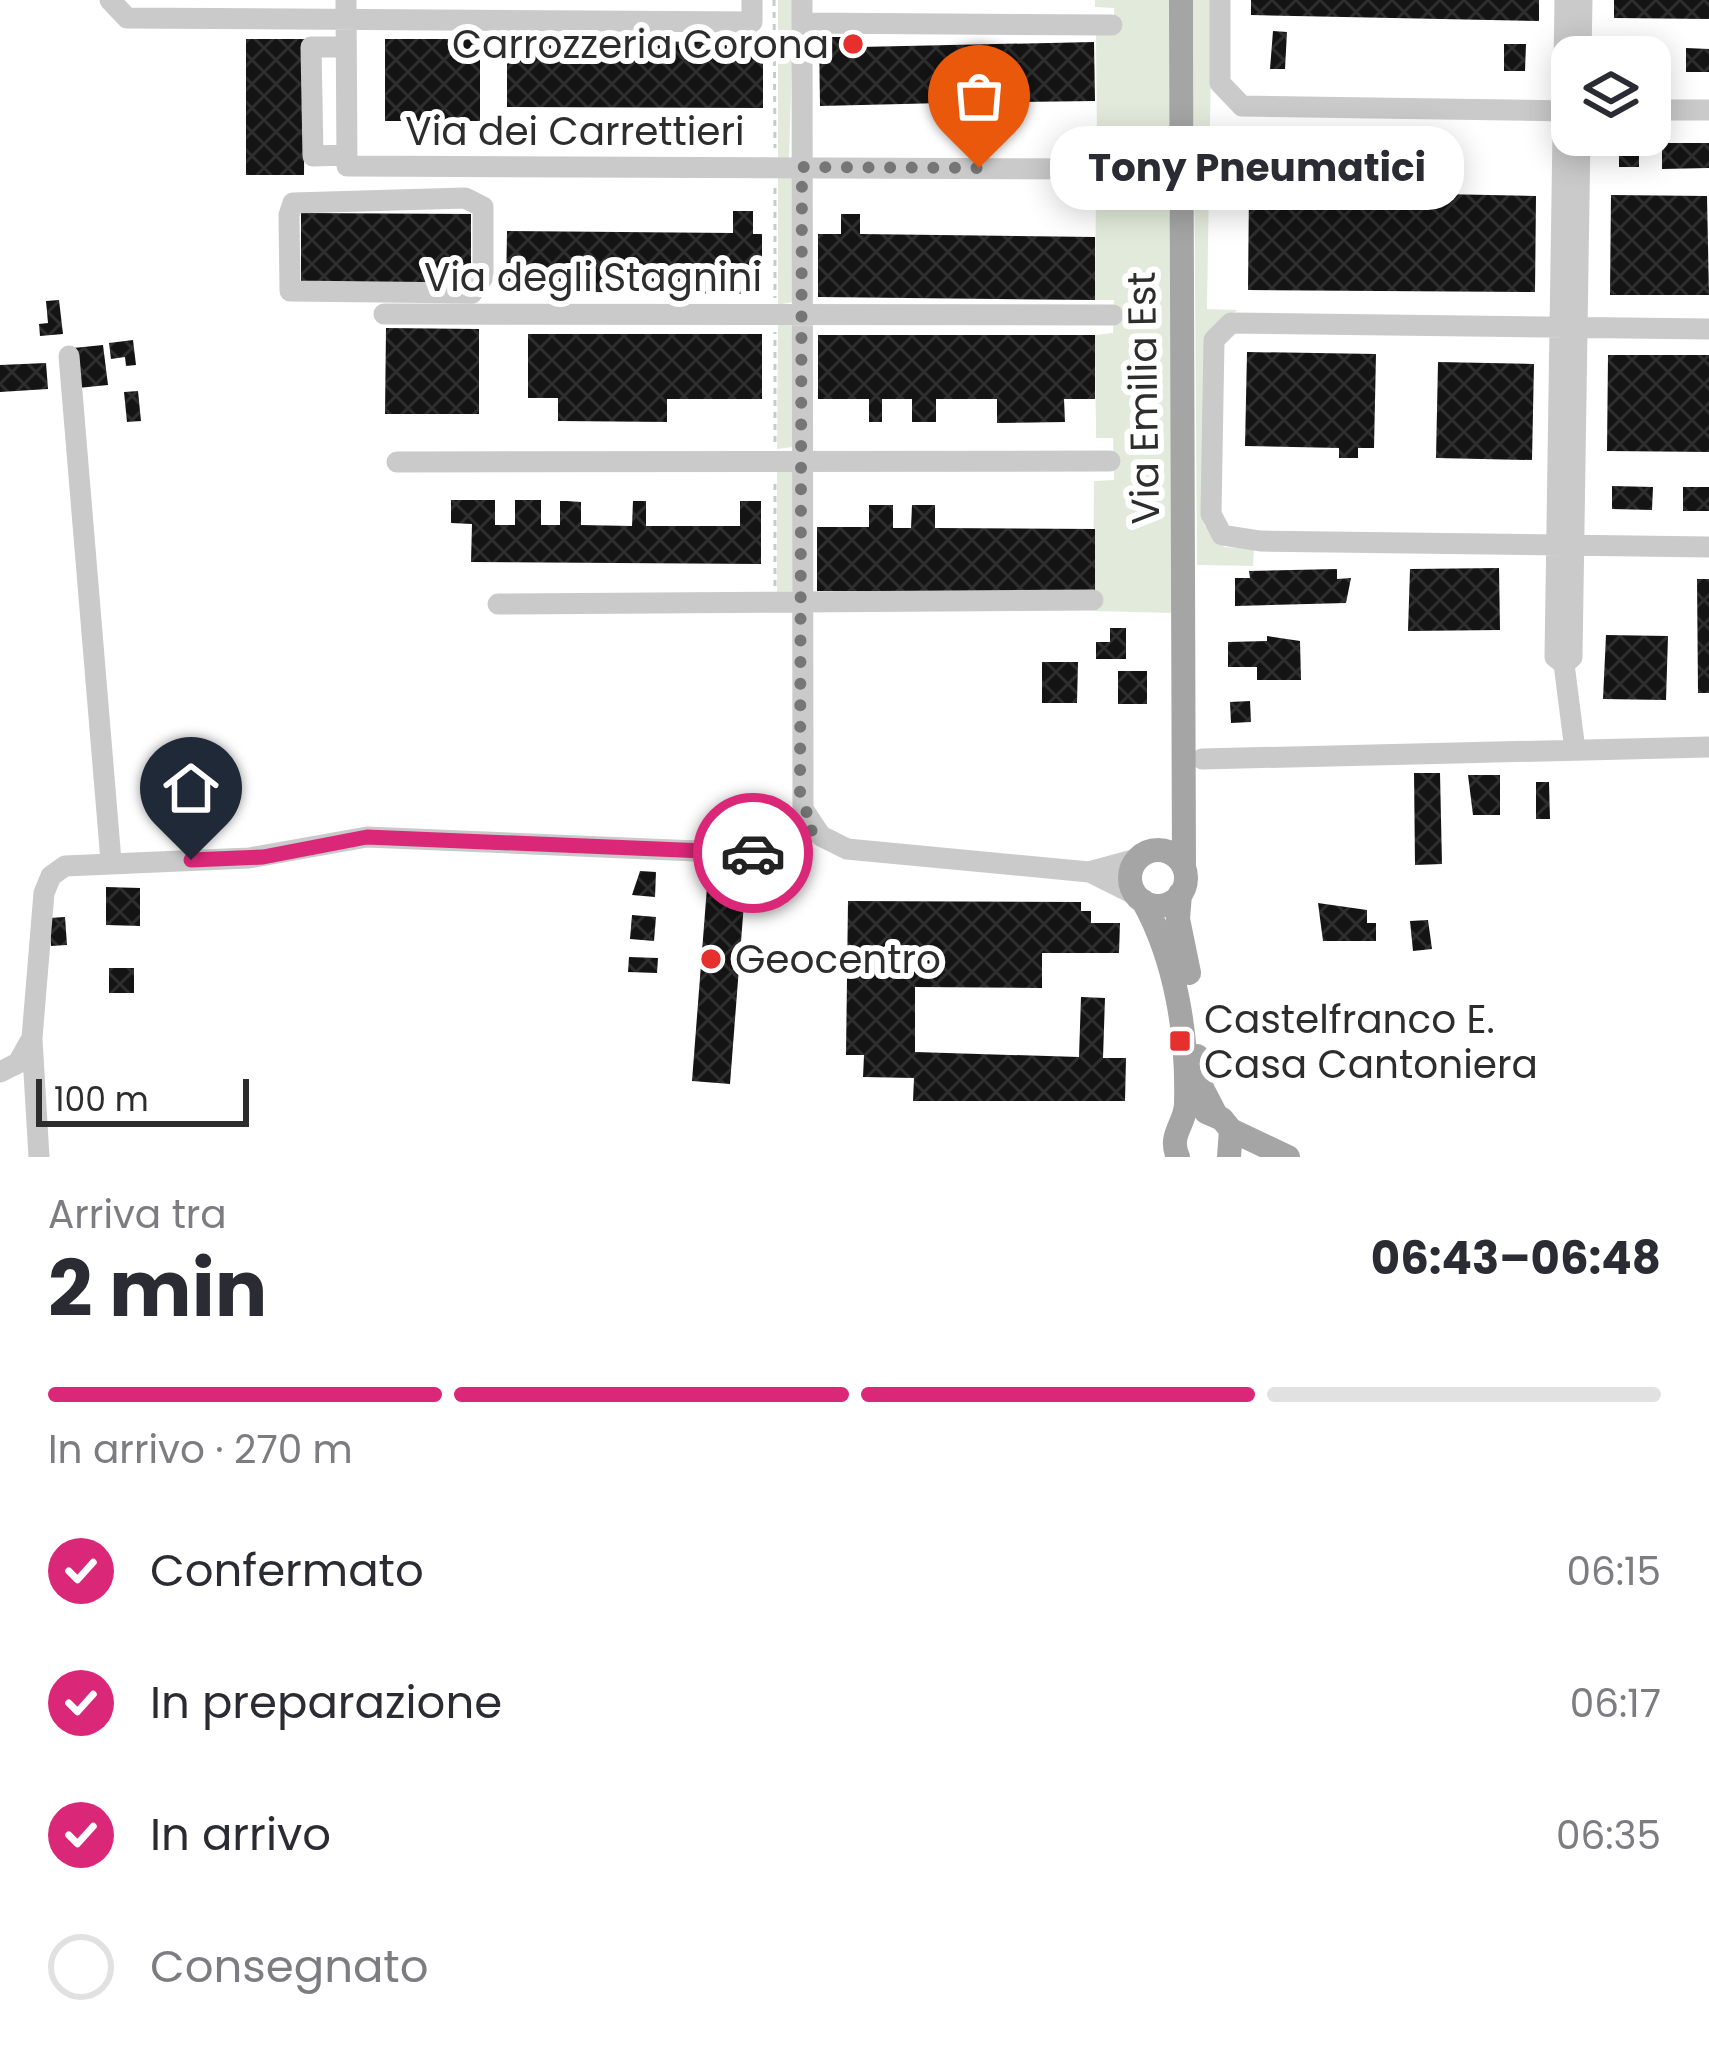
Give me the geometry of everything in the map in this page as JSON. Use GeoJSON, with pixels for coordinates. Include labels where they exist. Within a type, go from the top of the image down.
{"type":"FeatureCollection","features":[{"type":"Feature","properties":{"kind":"main road","name":"Via Emilia Est"},"geometry":{"type":"LineString","coordinates":[[1181,0],[1184,796],[1178,919],[1198,1073],[1223,1123],[1229,1157]]}},
{"type":"Feature","properties":{"kind":"main road"},"geometry":{"type":"LineString","coordinates":[[1177,1156],[1173,1141],[1186,1108],[1173,970],[1130,873],[1170,823],[1184,796]]}},
{"type":"Feature","properties":{"kind":"main road"},"geometry":{"type":"LineString","coordinates":[[1140,857],[1167,852],[1182,881],[1166,904],[1140,898]]}},
{"type":"Feature","properties":{"kind":"main road"},"geometry":{"type":"LineString","coordinates":[[1182,1121],[1198,1112],[1288,1157]]}},
{"type":"Feature","properties":{"kind":"street"},"geometry":{"type":"LineString","coordinates":[[110,0],[127,18],[346,10],[752,11]]}},
{"type":"Feature","properties":{"kind":"street"},"geometry":{"type":"LineString","coordinates":[[1220,0],[1220,82],[1242,106],[1551,111]]}},
{"type":"Feature","properties":{"kind":"street"},"geometry":{"type":"LineString","coordinates":[[1565,0],[1566,36]]}},
{"type":"Feature","properties":{"kind":"street"},"geometry":{"type":"LineString","coordinates":[[1581,36],[1582,0]]}},
{"type":"Feature","properties":{"kind":"street"},"geometry":{"type":"LineString","coordinates":[[346,10],[346,47],[346,160],[313,156],[311,47],[346,47]]}},
{"type":"Feature","properties":{"kind":"street"},"geometry":{"type":"LineString","coordinates":[[1112,26],[802,11],[800,797],[814,829],[847,849],[1089,872],[1140,898]]}},
{"type":"Feature","properties":{"kind":"street"},"geometry":{"type":"LineString","coordinates":[[1671,110],[1709,110]]}},
{"type":"Feature","properties":{"kind":"street"},"geometry":{"type":"LineString","coordinates":[[1568,156],[1565,544],[1555,657],[1564,664],[1575,750]]}},
{"type":"Feature","properties":{"kind":"street"},"geometry":{"type":"LineString","coordinates":[[1569,326],[1579,156]]}},
{"type":"Feature","properties":{"kind":"street","name":"Via dei Carrettieri"},"geometry":{"type":"LineString","coordinates":[[346,160],[393,167],[1110,170]]}},
{"type":"Feature","properties":{"kind":"street"},"geometry":{"type":"LineString","coordinates":[[393,167],[394,200]]}},
{"type":"Feature","properties":{"kind":"street"},"geometry":{"type":"LineString","coordinates":[[394,200],[479,201],[483,277],[477,289],[300,295],[290,291],[293,203],[394,200]]}},
{"type":"Feature","properties":{"kind":"street","name":"Via degli Stagnini"},"geometry":{"type":"LineString","coordinates":[[384,314],[1113,315]]}},
{"type":"Feature","properties":{"kind":"street"},"geometry":{"type":"LineString","coordinates":[[1709,329],[1244,321],[1219,330],[1212,361],[1210,514],[1222,536],[1260,541],[1709,547]]}},
{"type":"Feature","properties":{"kind":"street"},"geometry":{"type":"LineString","coordinates":[[69,356],[111,861]]}},
{"type":"Feature","properties":{"kind":"street"},"geometry":{"type":"LineString","coordinates":[[397,462],[1110,460]]}},
{"type":"Feature","properties":{"kind":"street"},"geometry":{"type":"LineString","coordinates":[[498,604],[1093,600]]}},
{"type":"Feature","properties":{"kind":"street"},"geometry":{"type":"LineString","coordinates":[[1202,758],[1709,747]]}},
{"type":"Feature","properties":{"kind":"street"},"geometry":{"type":"LineString","coordinates":[[39,1157],[32,1038],[44,893],[51,876],[65,866],[249,858],[367,837],[767,854],[814,829]]}},
{"type":"Feature","properties":{"kind":"street"},"geometry":{"type":"LineString","coordinates":[[1089,872],[1140,857]]}},
{"type":"Feature","properties":{"kind":"street"},"geometry":{"type":"LineString","coordinates":[[0,1072],[18,1063],[32,1038]]}},
{"type":"Feature","properties":{"kind":"green space"},"geometry":{"type":"Polygon","coordinates":[[[778,0],[794,0],[789,158],[778,158],[778,0]]]}},
{"type":"Feature","properties":{"kind":"green space"},"geometry":{"type":"Polygon","coordinates":[[[1095,0],[1173,0],[1173,613],[1093,611],[1094,481],[1114,480],[1113,438],[1096,438],[1095,335],[1113,333],[1114,300],[1095,300],[1096,188],[1113,188],[1114,150],[1097,148],[1096,35],[1114,35],[1114,8],[1095,7],[1095,0]]]}},
{"type":"Feature","properties":{"kind":"green space"},"geometry":{"type":"Polygon","coordinates":[[[1193,0],[1212,0],[1207,309],[1238,310],[1219,321],[1202,511],[1204,525],[1224,547],[1254,549],[1253,566],[1197,565],[1193,0]]]}},
{"type":"Feature","properties":{"kind":"green space"},"geometry":{"type":"Polygon","coordinates":[[[778,176],[793,176],[793,302],[778,305],[778,176]]]}},
{"type":"Feature","properties":{"kind":"green space"},"geometry":{"type":"Polygon","coordinates":[[[778,319],[793,324],[793,447],[777,449],[778,319]]]}},
{"type":"Feature","properties":{"kind":"green space"},"geometry":{"type":"Polygon","coordinates":[[[792,467],[792,598],[777,598],[777,468],[792,467]]]}},
{"type":"Feature","properties":{"kind":"building"},"geometry":{"type":"Polygon","coordinates":[[[1251,0],[1539,0],[1539,21],[1251,15],[1251,0]]]}},
{"type":"Feature","properties":{"kind":"building"},"geometry":{"type":"Polygon","coordinates":[[[1614,0],[1709,0],[1709,19],[1614,18],[1614,0]]]}},
{"type":"Feature","properties":{"kind":"building"},"geometry":{"type":"Polygon","coordinates":[[[1273,31],[1287,32],[1285,69],[1270,69],[1273,31]]]}},
{"type":"Feature","properties":{"kind":"building"},"geometry":{"type":"Polygon","coordinates":[[[819,37],[859,37],[859,47],[1094,42],[1095,101],[1020,102],[1021,125],[1000,125],[999,103],[967,103],[968,126],[945,126],[944,103],[820,106],[819,37]]]}},
{"type":"Feature","properties":{"kind":"building"},"geometry":{"type":"Polygon","coordinates":[[[246,39],[305,39],[304,175],[246,175],[246,39]]]}},
{"type":"Feature","properties":{"kind":"building"},"geometry":{"type":"Polygon","coordinates":[[[385,39],[480,39],[480,121],[385,121],[385,39]]]}},
{"type":"Feature","properties":{"kind":"building"},"geometry":{"type":"Polygon","coordinates":[[[507,41],[763,42],[763,108],[507,107],[507,41]]]}},
{"type":"Feature","properties":{"kind":"building"},"geometry":{"type":"Polygon","coordinates":[[[1504,44],[1526,44],[1525,71],[1504,71],[1504,44]]]}},
{"type":"Feature","properties":{"kind":"building"},"geometry":{"type":"Polygon","coordinates":[[[1686,48],[1709,49],[1709,72],[1686,72],[1686,48]]]}},
{"type":"Feature","properties":{"kind":"building"},"geometry":{"type":"Polygon","coordinates":[[[1247,134],[1280,134],[1279,161],[1247,161],[1247,134]]]}},
{"type":"Feature","properties":{"kind":"building"},"geometry":{"type":"Polygon","coordinates":[[[1417,137],[1438,142],[1438,164],[1417,164],[1417,137]]]}},
{"type":"Feature","properties":{"kind":"building"},"geometry":{"type":"Polygon","coordinates":[[[1671,143],[1709,143],[1709,168],[1662,169],[1662,156],[1671,156],[1671,143]]]}},
{"type":"Feature","properties":{"kind":"building"},"geometry":{"type":"Polygon","coordinates":[[[1619,156],[1639,156],[1639,167],[1619,167],[1619,156]]]}},
{"type":"Feature","properties":{"kind":"building"},"geometry":{"type":"Polygon","coordinates":[[[1249,190],[1536,196],[1535,292],[1248,290],[1249,190]]]}},
{"type":"Feature","properties":{"kind":"building"},"geometry":{"type":"Polygon","coordinates":[[[1611,195],[1707,196],[1709,295],[1610,295],[1611,195]]]}},
{"type":"Feature","properties":{"kind":"building"},"geometry":{"type":"Polygon","coordinates":[[[733,211],[753,211],[753,234],[762,234],[762,294],[506,291],[507,231],[733,233],[733,211]]]}},
{"type":"Feature","properties":{"kind":"building"},"geometry":{"type":"Polygon","coordinates":[[[301,213],[471,214],[471,289],[301,288],[301,213]]]}},
{"type":"Feature","properties":{"kind":"building"},"geometry":{"type":"Polygon","coordinates":[[[841,214],[860,214],[860,234],[1095,237],[1095,300],[818,297],[818,234],[841,234],[841,214]]]}},
{"type":"Feature","properties":{"kind":"building"},"geometry":{"type":"Polygon","coordinates":[[[59,300],[63,334],[40,336],[39,324],[48,323],[46,301],[59,300]]]}},
{"type":"Feature","properties":{"kind":"building"},"geometry":{"type":"Polygon","coordinates":[[[386,328],[479,329],[479,414],[385,414],[386,328]]]}},
{"type":"Feature","properties":{"kind":"building"},"geometry":{"type":"Polygon","coordinates":[[[528,334],[762,334],[762,399],[667,399],[667,422],[558,421],[558,398],[528,398],[528,334]]]}},
{"type":"Feature","properties":{"kind":"building"},"geometry":{"type":"Polygon","coordinates":[[[818,335],[1095,335],[1095,399],[1064,399],[1065,422],[997,423],[997,399],[936,399],[936,422],[912,422],[912,399],[882,399],[882,422],[869,422],[869,399],[818,399],[818,335]]]}},
{"type":"Feature","properties":{"kind":"building"},"geometry":{"type":"Polygon","coordinates":[[[133,340],[136,365],[126,366],[125,357],[111,359],[109,343],[133,340]]]}},
{"type":"Feature","properties":{"kind":"building"},"geometry":{"type":"Polygon","coordinates":[[[103,345],[108,385],[78,388],[73,348],[103,345]]]}},
{"type":"Feature","properties":{"kind":"building"},"geometry":{"type":"Polygon","coordinates":[[[1247,352],[1376,354],[1374,448],[1358,448],[1358,458],[1339,458],[1339,448],[1245,446],[1247,352]]]}},
{"type":"Feature","properties":{"kind":"building"},"geometry":{"type":"Polygon","coordinates":[[[1608,355],[1709,355],[1709,452],[1607,451],[1608,355]]]}},
{"type":"Feature","properties":{"kind":"building"},"geometry":{"type":"Polygon","coordinates":[[[1438,362],[1534,364],[1532,460],[1436,458],[1438,362]]]}},
{"type":"Feature","properties":{"kind":"building"},"geometry":{"type":"Polygon","coordinates":[[[46,363],[48,389],[0,392],[0,365],[46,363]]]}},
{"type":"Feature","properties":{"kind":"building"},"geometry":{"type":"Polygon","coordinates":[[[138,391],[141,421],[127,422],[124,392],[138,391]]]}},
{"type":"Feature","properties":{"kind":"building"},"geometry":{"type":"Polygon","coordinates":[[[1612,486],[1653,487],[1652,510],[1612,509],[1612,486]]]}},
{"type":"Feature","properties":{"kind":"building"},"geometry":{"type":"Polygon","coordinates":[[[1683,487],[1709,487],[1709,511],[1683,511],[1683,487]]]}},
{"type":"Feature","properties":{"kind":"building"},"geometry":{"type":"Polygon","coordinates":[[[451,500],[495,500],[495,525],[515,525],[515,500],[541,500],[541,525],[560,525],[560,501],[567,501],[581,502],[581,525],[632,526],[633,501],[646,501],[646,526],[740,526],[740,501],[761,501],[761,564],[471,562],[472,524],[451,523],[451,500]]]}},
{"type":"Feature","properties":{"kind":"building"},"geometry":{"type":"Polygon","coordinates":[[[869,505],[893,505],[893,528],[911,528],[912,505],[935,505],[935,528],[1095,529],[1095,592],[817,591],[817,527],[869,527],[869,505]]]}},
{"type":"Feature","properties":{"kind":"building"},"geometry":{"type":"Polygon","coordinates":[[[1499,568],[1500,630],[1408,631],[1410,569],[1499,568]]]}},
{"type":"Feature","properties":{"kind":"building"},"geometry":{"type":"Polygon","coordinates":[[[1337,569],[1337,579],[1351,578],[1346,603],[1235,606],[1235,578],[1250,578],[1249,571],[1337,569]]]}},
{"type":"Feature","properties":{"kind":"building"},"geometry":{"type":"Polygon","coordinates":[[[1697,579],[1709,579],[1709,693],[1698,693],[1697,579]]]}},
{"type":"Feature","properties":{"kind":"building"},"geometry":{"type":"Polygon","coordinates":[[[1110,628],[1126,628],[1126,659],[1096,659],[1096,642],[1110,642],[1110,628]]]}},
{"type":"Feature","properties":{"kind":"building"},"geometry":{"type":"Polygon","coordinates":[[[1606,635],[1668,636],[1666,700],[1603,699],[1606,635]]]}},
{"type":"Feature","properties":{"kind":"building"},"geometry":{"type":"Polygon","coordinates":[[[1267,636],[1300,641],[1301,680],[1257,680],[1257,667],[1228,667],[1228,642],[1267,641],[1267,636]]]}},
{"type":"Feature","properties":{"kind":"building"},"geometry":{"type":"Polygon","coordinates":[[[1042,662],[1078,662],[1077,703],[1042,703],[1042,662]]]}},
{"type":"Feature","properties":{"kind":"building"},"geometry":{"type":"Polygon","coordinates":[[[1118,671],[1147,671],[1147,704],[1118,704],[1118,671]]]}},
{"type":"Feature","properties":{"kind":"building"},"geometry":{"type":"Polygon","coordinates":[[[1250,701],[1251,722],[1231,723],[1230,702],[1250,701]]]}},
{"type":"Feature","properties":{"kind":"building"},"geometry":{"type":"Polygon","coordinates":[[[1414,773],[1440,773],[1442,864],[1415,865],[1414,773]]]}},
{"type":"Feature","properties":{"kind":"building"},"geometry":{"type":"Polygon","coordinates":[[[1468,775],[1500,775],[1500,815],[1473,815],[1468,775]]]}},
{"type":"Feature","properties":{"kind":"building"},"geometry":{"type":"Polygon","coordinates":[[[1536,782],[1549,782],[1550,819],[1536,819],[1536,782]]]}},
{"type":"Feature","properties":{"kind":"building"},"geometry":{"type":"Polygon","coordinates":[[[640,871],[656,872],[655,897],[632,895],[640,871]]]}},
{"type":"Feature","properties":{"kind":"building"},"geometry":{"type":"Polygon","coordinates":[[[708,874],[746,877],[730,1084],[692,1081],[708,874]]]}},
{"type":"Feature","properties":{"kind":"building"},"geometry":{"type":"Polygon","coordinates":[[[106,887],[140,888],[140,926],[106,925],[106,887]]]}},
{"type":"Feature","properties":{"kind":"building"},"geometry":{"type":"Polygon","coordinates":[[[848,901],[1081,902],[1081,911],[1091,911],[1091,923],[1120,923],[1119,953],[1042,953],[1042,988],[915,987],[915,1052],[1079,1057],[1081,997],[1105,998],[1103,1058],[1126,1058],[1125,1101],[913,1101],[914,1078],[863,1077],[864,1055],[846,1055],[848,901]]]}},
{"type":"Feature","properties":{"kind":"building"},"geometry":{"type":"Polygon","coordinates":[[[1318,903],[1367,910],[1367,923],[1376,923],[1376,941],[1323,941],[1318,903]]]}},
{"type":"Feature","properties":{"kind":"building"},"geometry":{"type":"Polygon","coordinates":[[[632,915],[656,917],[654,941],[630,939],[632,915]]]}},
{"type":"Feature","properties":{"kind":"building"},"geometry":{"type":"Polygon","coordinates":[[[65,917],[67,945],[51,946],[49,918],[65,917]]]}},
{"type":"Feature","properties":{"kind":"building"},"geometry":{"type":"Polygon","coordinates":[[[1428,920],[1432,949],[1413,951],[1410,921],[1428,920]]]}},
{"type":"Feature","properties":{"kind":"building"},"geometry":{"type":"Polygon","coordinates":[[[629,957],[658,958],[657,973],[628,972],[629,957]]]}},
{"type":"Feature","properties":{"kind":"building"},"geometry":{"type":"Polygon","coordinates":[[[109,968],[134,968],[134,993],[109,993],[109,968]]]}},
{"type":"Feature","properties":{"kind":"way so far"},"geometry":{"type":"LineString","coordinates":[[753,853],[778,852],[814,829],[800,797],[802,167],[979,168]]}},
{"type":"Feature","properties":{"kind":"place","name":"Carrozzeria Corona"},"geometry":{"type":"Point","coordinates":[853,44]}},
{"type":"Feature","properties":{"kind":"place","name":"Tony Pneumatici"},"geometry":{"type":"Point","coordinates":[979,168]}},
{"type":"Feature","properties":{"kind":"place","name":"Geocentro"},"geometry":{"type":"Point","coordinates":[711,959]}},
{"type":"Feature","properties":{"kind":"place","name":"Castelfranco E. Casa Cantoniera"},"geometry":{"type":"Point","coordinates":[1180,1041]}},
{"type":"Feature","properties":{"kind":"route"},"geometry":{"type":"LineString","coordinates":[[191,860],[263,857],[367,837],[753,853]]}}]}
